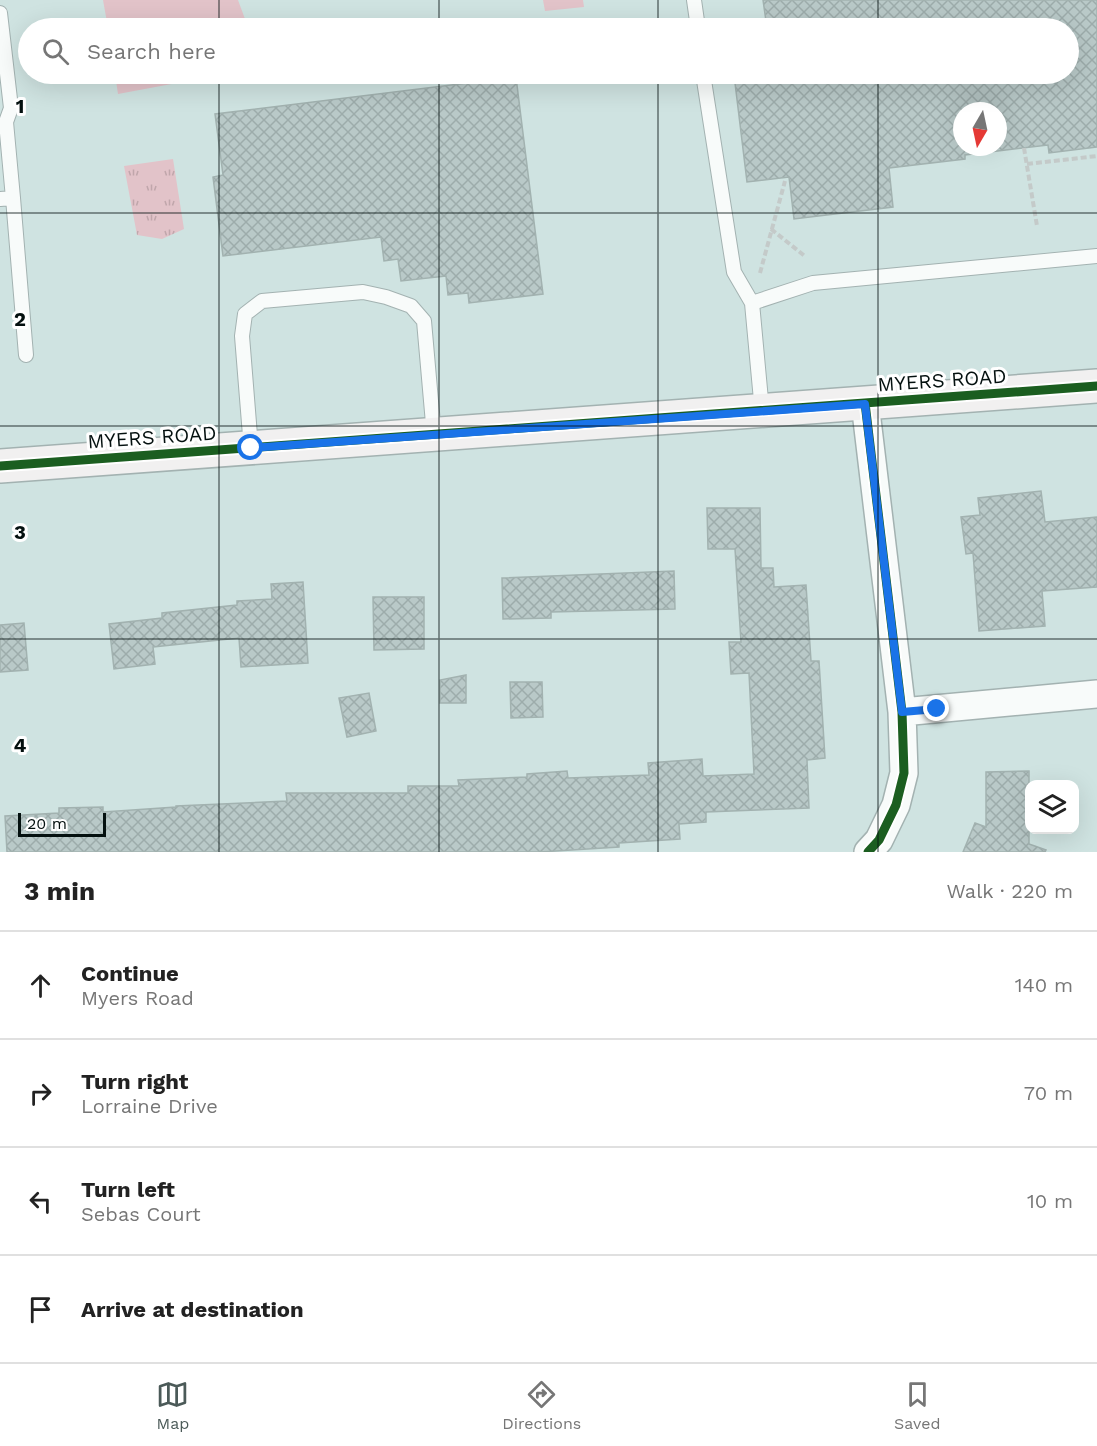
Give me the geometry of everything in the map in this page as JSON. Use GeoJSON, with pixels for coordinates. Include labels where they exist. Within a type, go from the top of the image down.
{"type":"FeatureCollection","features":[{"type":"Feature","properties":{"kind":"main road","name":"MYERS ROAD"},"geometry":{"type":"LineString","coordinates":[[0,466],[1097,386]]}},
{"type":"Feature","properties":{"kind":"street"},"geometry":{"type":"LineString","coordinates":[[865,404],[902,712],[904,773],[896,805],[879,840],[868,852]]}},
{"type":"Feature","properties":{"kind":"street"},"geometry":{"type":"LineString","coordinates":[[902,712],[1097,694]]}},
{"type":"Feature","properties":{"kind":"lane"},"geometry":{"type":"LineString","coordinates":[[694,0],[697,18]]}},
{"type":"Feature","properties":{"kind":"lane"},"geometry":{"type":"LineString","coordinates":[[0,13],[11,108],[3,122],[6,198],[26,355]]}},
{"type":"Feature","properties":{"kind":"lane"},"geometry":{"type":"LineString","coordinates":[[705,84],[734,272],[752,303],[762,411]]}},
{"type":"Feature","properties":{"kind":"lane"},"geometry":{"type":"LineString","coordinates":[[752,303],[813,283],[1097,256]]}},
{"type":"Feature","properties":{"kind":"lane"},"geometry":{"type":"LineString","coordinates":[[251,448],[242,336],[245,314],[262,302],[363,292],[411,306],[424,321],[434,435]]}},
{"type":"Feature","properties":{"kind":"path"},"geometry":{"type":"LineString","coordinates":[[1024,148],[1037,226]]}},
{"type":"Feature","properties":{"kind":"path"},"geometry":{"type":"LineString","coordinates":[[1027,164],[1097,156]]}},
{"type":"Feature","properties":{"kind":"path"},"geometry":{"type":"LineString","coordinates":[[752,303],[785,181]]}},
{"type":"Feature","properties":{"kind":"path"},"geometry":{"type":"LineString","coordinates":[[771,229],[807,257]]}},
{"type":"Feature","properties":{"kind":"green space"},"geometry":{"type":"Polygon","coordinates":[[[103,0],[238,0],[245,18],[106,18],[103,0]]]}},
{"type":"Feature","properties":{"kind":"green space"},"geometry":{"type":"Polygon","coordinates":[[[543,0],[583,0],[584,7],[545,11],[543,0]]]}},
{"type":"Feature","properties":{"kind":"green space"},"geometry":{"type":"Polygon","coordinates":[[[116,84],[172,84],[118,94],[116,84]]]}},
{"type":"Feature","properties":{"kind":"green space"},"geometry":{"type":"Polygon","coordinates":[[[173,159],[184,229],[162,239],[137,235],[124,166],[173,159]]]}},
{"type":"Feature","properties":{"kind":"building"},"geometry":{"type":"Polygon","coordinates":[[[763,0],[1097,0],[1097,147],[1049,153],[1048,145],[1007,150],[1007,102],[953,102],[953,156],[965,156],[965,159],[889,168],[893,207],[794,219],[789,177],[747,182],[735,84],[1079,84],[1079,18],[766,18],[763,0]]]}},
{"type":"Feature","properties":{"kind":"building"},"geometry":{"type":"Polygon","coordinates":[[[459,84],[517,84],[543,294],[469,303],[468,293],[448,295],[446,276],[401,281],[398,259],[384,261],[381,237],[223,256],[213,177],[223,175],[215,114],[459,84]]]}},
{"type":"Feature","properties":{"kind":"building"},"geometry":{"type":"Polygon","coordinates":[[[1041,491],[1045,522],[1097,517],[1097,587],[1042,591],[1045,626],[979,631],[973,553],[966,554],[961,517],[980,515],[978,498],[1041,491]]]}},
{"type":"Feature","properties":{"kind":"building"},"geometry":{"type":"Polygon","coordinates":[[[707,508],[760,508],[761,568],[773,568],[774,587],[806,585],[811,661],[819,661],[825,758],[807,760],[809,808],[706,812],[706,822],[679,824],[680,839],[619,843],[619,847],[540,852],[7,852],[5,816],[59,813],[59,808],[103,807],[103,812],[287,801],[286,793],[408,793],[408,786],[459,786],[458,780],[527,777],[527,774],[567,771],[568,778],[649,775],[648,763],[702,759],[703,776],[754,774],[749,673],[731,674],[729,642],[741,642],[735,549],[708,549],[707,508]]]}},
{"type":"Feature","properties":{"kind":"building"},"geometry":{"type":"Polygon","coordinates":[[[674,571],[675,609],[551,612],[551,618],[503,619],[502,578],[674,571]]]}},
{"type":"Feature","properties":{"kind":"building"},"geometry":{"type":"Polygon","coordinates":[[[303,582],[308,663],[241,667],[239,638],[153,647],[155,664],[114,669],[109,624],[162,618],[162,613],[237,605],[237,601],[272,599],[271,584],[303,582]]]}},
{"type":"Feature","properties":{"kind":"building"},"geometry":{"type":"Polygon","coordinates":[[[373,597],[424,597],[424,649],[374,650],[373,597]]]}},
{"type":"Feature","properties":{"kind":"building"},"geometry":{"type":"Polygon","coordinates":[[[24,623],[28,670],[0,672],[0,625],[24,623]]]}},
{"type":"Feature","properties":{"kind":"building"},"geometry":{"type":"Polygon","coordinates":[[[466,675],[466,703],[440,703],[440,680],[466,675]]]}},
{"type":"Feature","properties":{"kind":"building"},"geometry":{"type":"Polygon","coordinates":[[[510,682],[542,682],[543,717],[511,718],[510,682]]]}},
{"type":"Feature","properties":{"kind":"building"},"geometry":{"type":"Polygon","coordinates":[[[369,693],[376,731],[347,737],[339,698],[369,693]]]}},
{"type":"Feature","properties":{"kind":"building"},"geometry":{"type":"Polygon","coordinates":[[[1029,771],[1029,780],[1025,780],[1025,834],[1029,834],[1029,844],[1046,850],[1045,852],[963,852],[975,823],[986,827],[986,772],[1029,771]]]}},
{"type":"Feature","properties":{"kind":"cycle path"},"geometry":{"type":"LineString","coordinates":[[0,466],[1097,386]]}},
{"type":"Feature","properties":{"kind":"cycle path"},"geometry":{"type":"LineString","coordinates":[[865,403],[902,712],[904,773],[896,805],[879,840],[868,852]]}},
{"type":"Feature","properties":{"kind":"route"},"geometry":{"type":"LineString","coordinates":[[251,448],[865,404],[902,712],[937,709]]}}]}
